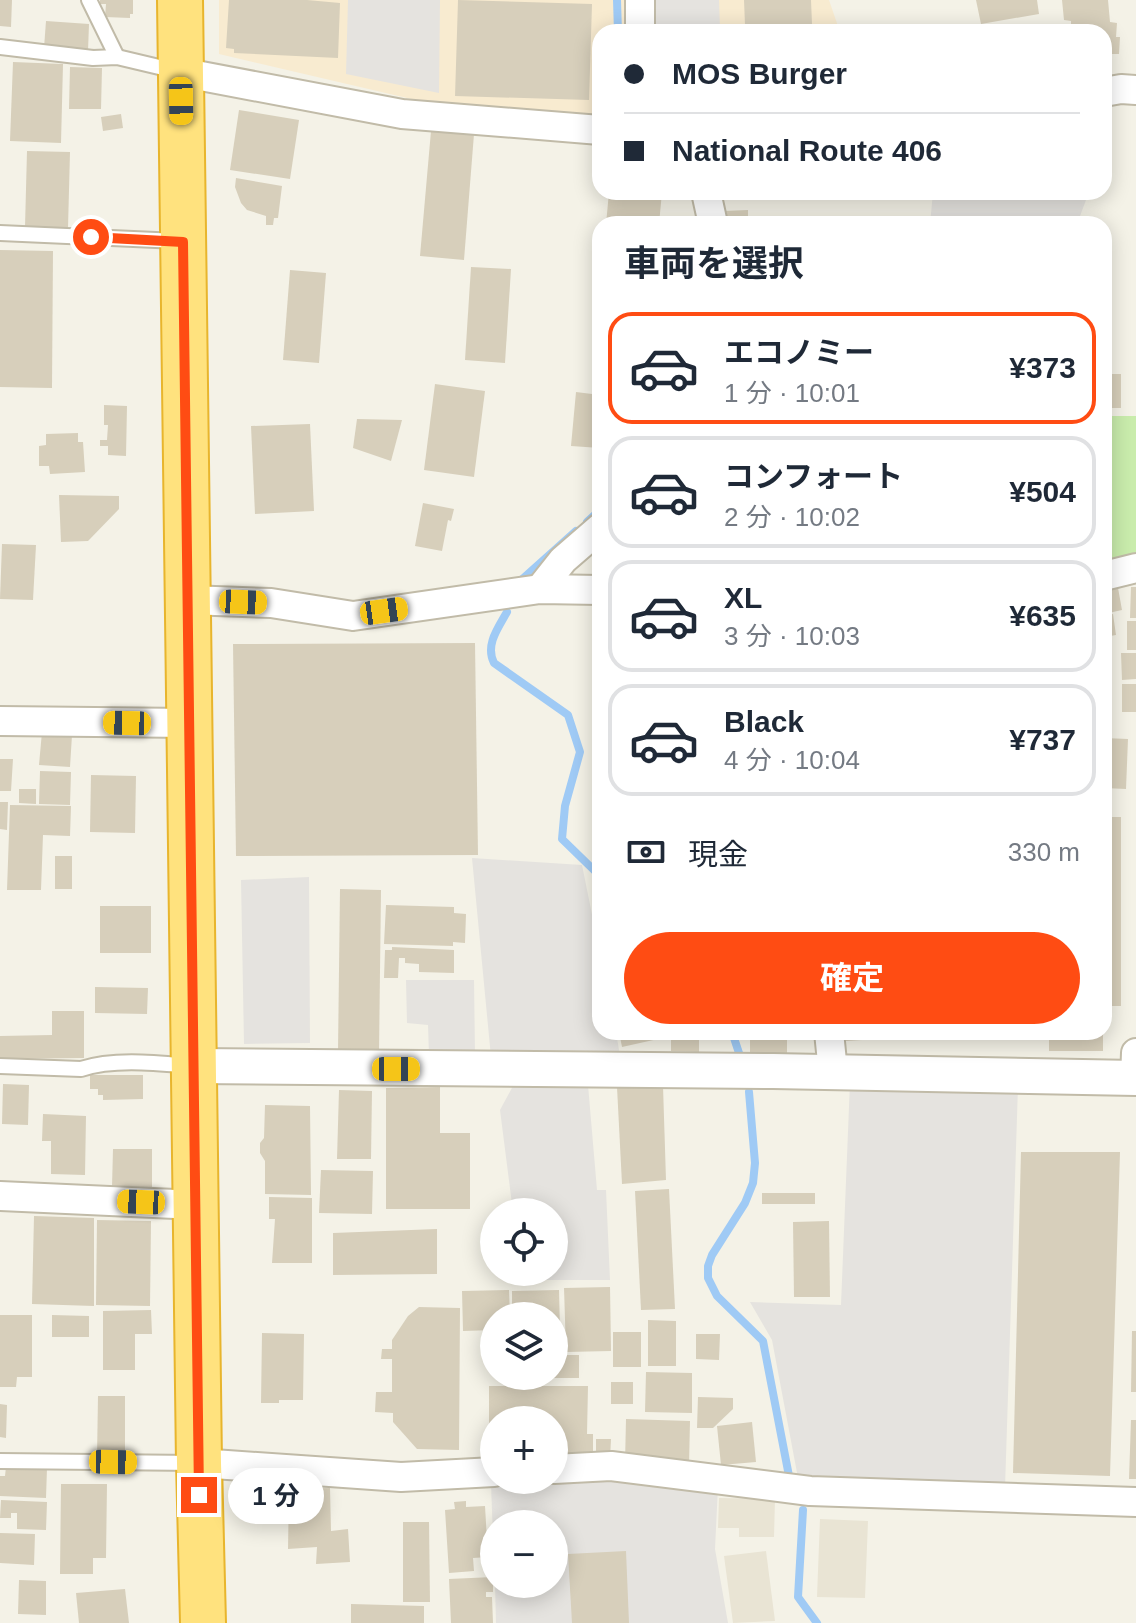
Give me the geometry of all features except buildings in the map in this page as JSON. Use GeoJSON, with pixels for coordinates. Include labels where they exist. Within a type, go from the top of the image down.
{"type":"FeatureCollection","features":[{"type":"Feature","properties":{"kind":"highway"},"geometry":{"type":"LineString","coordinates":[[180,0],[203,1623]]}},
{"type":"Feature","properties":{"kind":"street"},"geometry":{"type":"LineString","coordinates":[[640,0],[640,24]]}},
{"type":"Feature","properties":{"kind":"street"},"geometry":{"type":"LineString","coordinates":[[180,72],[402,114],[592,129]]}},
{"type":"Feature","properties":{"kind":"street"},"geometry":{"type":"LineString","coordinates":[[1112,91],[1136,90]]}},
{"type":"Feature","properties":{"kind":"street"},"geometry":{"type":"LineString","coordinates":[[540,589],[563,560],[592,535]]}},
{"type":"Feature","properties":{"kind":"street"},"geometry":{"type":"LineString","coordinates":[[1112,574],[1136,568]]}},
{"type":"Feature","properties":{"kind":"street"},"geometry":{"type":"LineString","coordinates":[[188,600],[271,603],[353,616],[540,589],[592,590]]}},
{"type":"Feature","properties":{"kind":"street"},"geometry":{"type":"LineString","coordinates":[[0,721],[190,723]]}},
{"type":"Feature","properties":{"kind":"street"},"geometry":{"type":"LineString","coordinates":[[830,1040],[833,1072]]}},
{"type":"Feature","properties":{"kind":"street"},"geometry":{"type":"LineString","coordinates":[[195,1066],[1136,1078],[1136,1053]]}},
{"type":"Feature","properties":{"kind":"street"},"geometry":{"type":"LineString","coordinates":[[0,1196],[197,1205]]}},
{"type":"Feature","properties":{"kind":"street"},"geometry":{"type":"LineString","coordinates":[[199,1463],[401,1477],[480,1473]]}},
{"type":"Feature","properties":{"kind":"street"},"geometry":{"type":"LineString","coordinates":[[568,1468],[611,1466],[810,1491],[1136,1502]]}},
{"type":"Feature","properties":{"kind":"lane"},"geometry":{"type":"LineString","coordinates":[[89,0],[117,57]]}},
{"type":"Feature","properties":{"kind":"lane"},"geometry":{"type":"LineString","coordinates":[[0,47],[93,58],[117,57],[180,72]]}},
{"type":"Feature","properties":{"kind":"lane"},"geometry":{"type":"LineString","coordinates":[[0,233],[183,242]]}},
{"type":"Feature","properties":{"kind":"lane"},"geometry":{"type":"LineString","coordinates":[[0,1066],[81,1069],[93,1065],[160,1063],[195,1066]]}},
{"type":"Feature","properties":{"kind":"lane"},"geometry":{"type":"LineString","coordinates":[[0,1461],[199,1463]]}},
{"type":"Feature","properties":{"kind":"shaded area"},"geometry":{"type":"Polygon","coordinates":[[[219,0],[829,0],[837,24],[592,24],[592,117],[437,105],[219,54],[219,0]]]}},
{"type":"Feature","properties":{"kind":"shaded area"},"geometry":{"type":"Polygon","coordinates":[[[348,0],[440,0],[439,93],[346,74],[348,0]]]}},
{"type":"Feature","properties":{"kind":"shaded area"},"geometry":{"type":"Polygon","coordinates":[[[654,0],[719,0],[720,24],[654,24],[654,0]]]}},
{"type":"Feature","properties":{"kind":"shaded area"},"geometry":{"type":"Polygon","coordinates":[[[932,200],[1086,200],[1080,216],[931,216],[932,200]]]}},
{"type":"Feature","properties":{"kind":"shaded area"},"geometry":{"type":"Polygon","coordinates":[[[472,858],[582,865],[592,914],[592,1040],[617,1040],[620,1056],[491,1057],[472,858]]]}},
{"type":"Feature","properties":{"kind":"shaded area"},"geometry":{"type":"Polygon","coordinates":[[[309,877],[310,1043],[244,1044],[241,880],[309,877]]]}},
{"type":"Feature","properties":{"kind":"shaded area"},"geometry":{"type":"Polygon","coordinates":[[[406,980],[474,980],[475,1054],[429,1055],[428,1025],[407,1023],[406,980]]]}},
{"type":"Feature","properties":{"kind":"shaded area"},"geometry":{"type":"Polygon","coordinates":[[[850,1082],[1018,1086],[1005,1488],[798,1478],[772,1340],[750,1302],[841,1305],[850,1082]]]}},
{"type":"Feature","properties":{"kind":"shaded area"},"geometry":{"type":"Polygon","coordinates":[[[588,1085],[597,1190],[606,1190],[610,1280],[568,1280],[568,1198],[511,1198],[500,1110],[513,1086],[588,1085]]]}},
{"type":"Feature","properties":{"kind":"shaded area"},"geometry":{"type":"Polygon","coordinates":[[[614,1476],[718,1486],[715,1549],[728,1623],[496,1623],[495,1598],[568,1598],[568,1510],[492,1510],[491,1494],[568,1494],[568,1479],[614,1476]]]}},
{"type":"Feature","properties":{"kind":"shaded area"},"geometry":{"type":"Polygon","coordinates":[[[719,1498],[775,1499],[774,1537],[739,1537],[739,1528],[718,1528],[719,1498]]]}},
{"type":"Feature","properties":{"kind":"shaded area"},"geometry":{"type":"Polygon","coordinates":[[[820,1519],[868,1521],[865,1598],[817,1597],[820,1519]]]}},
{"type":"Feature","properties":{"kind":"shaded area"},"geometry":{"type":"Polygon","coordinates":[[[766,1551],[775,1621],[733,1623],[724,1556],[766,1551]]]}},
{"type":"Feature","properties":{"kind":"green space"},"geometry":{"type":"Polygon","coordinates":[[[1112,416],[1136,416],[1136,558],[1112,562],[1112,416]]]}},
{"type":"Feature","properties":{"kind":"waterway"},"geometry":{"type":"LineString","coordinates":[[617,0],[618,24]]}},
{"type":"Feature","properties":{"kind":"waterway"},"geometry":{"type":"LineString","coordinates":[[587,522],[592,517]]}},
{"type":"Feature","properties":{"kind":"waterway"},"geometry":{"type":"LineString","coordinates":[[518,583],[576,531]]}},
{"type":"Feature","properties":{"kind":"waterway"},"geometry":{"type":"LineString","coordinates":[[507,612],[494,637],[491,650],[494,663],[568,715],[580,752],[565,806],[562,839],[592,868]]}},
{"type":"Feature","properties":{"kind":"waterway"},"geometry":{"type":"LineString","coordinates":[[735,1040],[739,1053]]}},
{"type":"Feature","properties":{"kind":"waterway"},"geometry":{"type":"LineString","coordinates":[[749,1092],[755,1163],[753,1183],[745,1203],[712,1255],[708,1278],[717,1296],[763,1341],[789,1476]]}},
{"type":"Feature","properties":{"kind":"waterway"},"geometry":{"type":"LineString","coordinates":[[803,1510],[798,1597],[817,1623]]}},
{"type":"Feature","properties":{"kind":"route"},"geometry":{"type":"LineString","coordinates":[[91,237],[183,242],[199,1495]]}}]}
